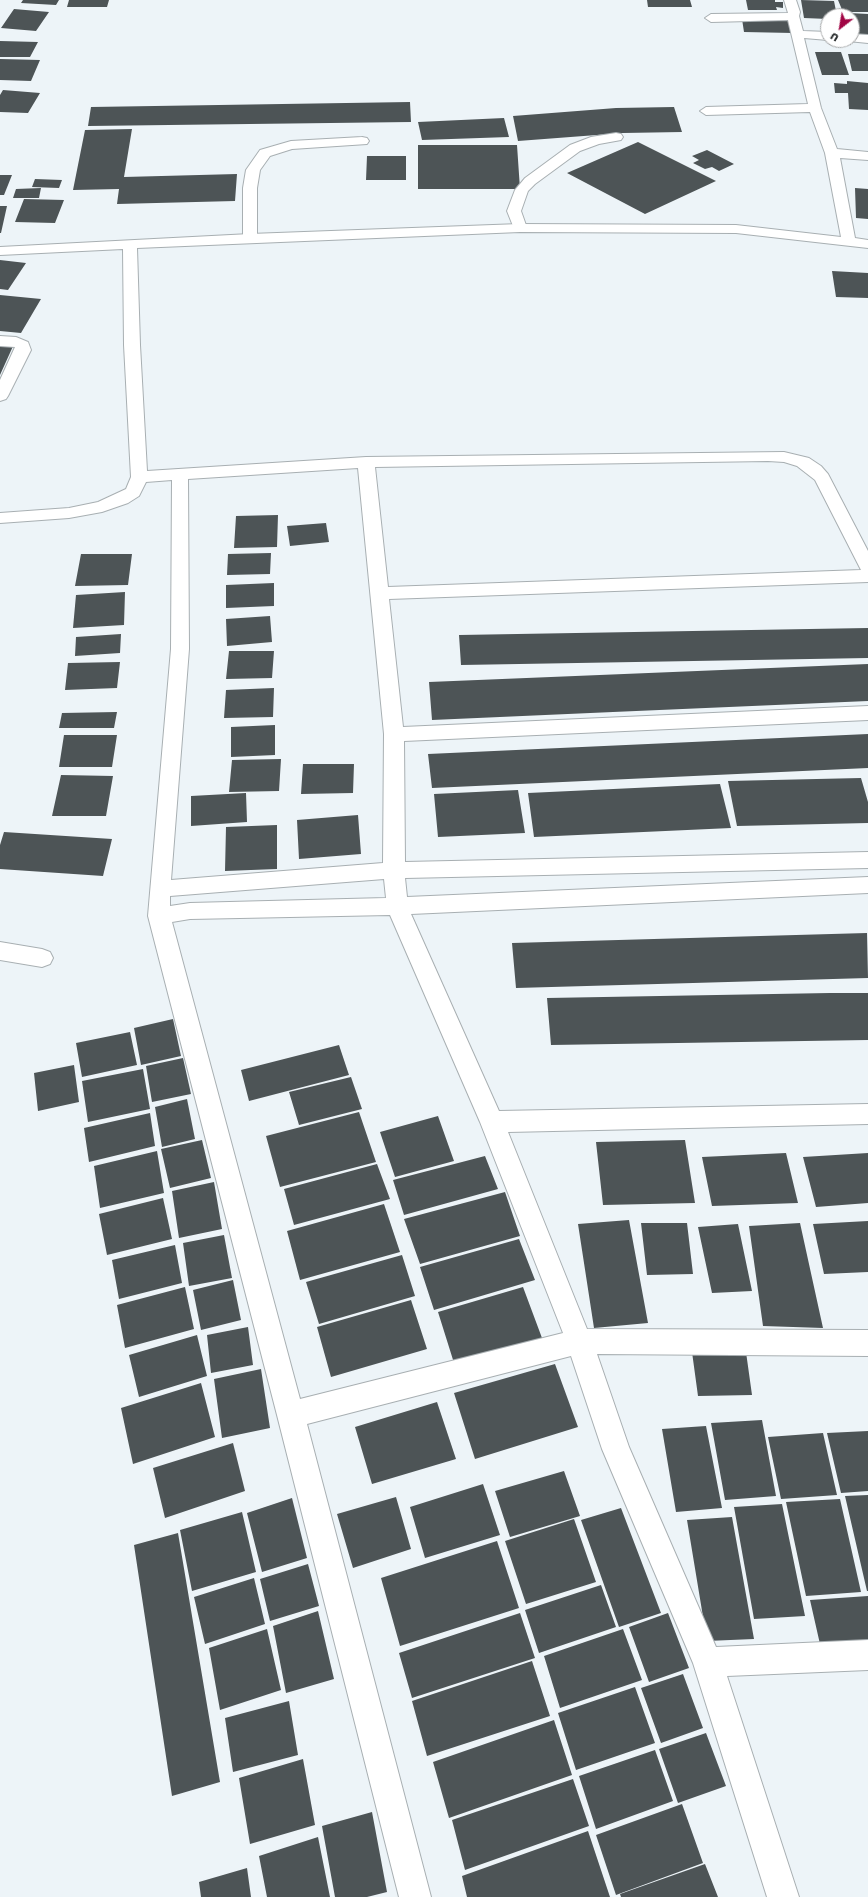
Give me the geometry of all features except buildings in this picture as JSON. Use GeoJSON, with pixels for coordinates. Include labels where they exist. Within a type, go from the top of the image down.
{"type":"FeatureCollection","features":[{"type":"Feature","properties":{"kind":"street"},"geometry":{"type":"LineString","coordinates":[[790,0],[815,108],[832,153],[849,242]]}},
{"type":"Feature","properties":{"kind":"street"},"geometry":{"type":"LineString","coordinates":[[711,18],[793,16]]}},
{"type":"Feature","properties":{"kind":"street"},"geometry":{"type":"LineString","coordinates":[[797,34],[820,35]]}},
{"type":"Feature","properties":{"kind":"street"},"geometry":{"type":"LineString","coordinates":[[706,111],[815,108]]}},
{"type":"Feature","properties":{"kind":"street"},"geometry":{"type":"LineString","coordinates":[[520,228],[514,211],[522,190],[530,181],[575,148],[596,140],[616,137]]}},
{"type":"Feature","properties":{"kind":"street"},"geometry":{"type":"LineString","coordinates":[[250,238],[250,188],[253,170],[256,162],[265,153],[291,145],[362,141]]}},
{"type":"Feature","properties":{"kind":"street"},"geometry":{"type":"LineString","coordinates":[[832,153],[868,156]]}},
{"type":"Feature","properties":{"kind":"street"},"geometry":{"type":"LineString","coordinates":[[0,251],[250,238],[520,228],[736,229],[868,244]]}},
{"type":"Feature","properties":{"kind":"street"},"geometry":{"type":"LineString","coordinates":[[0,518],[69,513],[102,507],[122,499],[133,492],[139,477],[132,346],[130,245]]}},
{"type":"Feature","properties":{"kind":"street"},"geometry":{"type":"LineString","coordinates":[[0,341],[16,342],[23,345],[23,350],[0,396]]}},
{"type":"Feature","properties":{"kind":"street"},"geometry":{"type":"LineString","coordinates":[[139,477],[180,473],[366,462],[784,457],[803,462],[815,470],[822,478],[868,568]]}},
{"type":"Feature","properties":{"kind":"street"},"geometry":{"type":"LineString","coordinates":[[366,462],[394,734],[394,870],[397,906],[492,1122],[580,1341],[616,1449],[708,1662],[783,1897]]}},
{"type":"Feature","properties":{"kind":"street"},"geometry":{"type":"LineString","coordinates":[[180,473],[180,649],[160,889],[160,916],[291,1415],[415,1897]]}},
{"type":"Feature","properties":{"kind":"street"},"geometry":{"type":"LineString","coordinates":[[379,593],[868,576]]}},
{"type":"Feature","properties":{"kind":"street"},"geometry":{"type":"LineString","coordinates":[[394,734],[868,713]]}},
{"type":"Feature","properties":{"kind":"street"},"geometry":{"type":"LineString","coordinates":[[160,889],[394,870],[868,860]]}},
{"type":"Feature","properties":{"kind":"street"},"geometry":{"type":"LineString","coordinates":[[779,862],[787,888]]}},
{"type":"Feature","properties":{"kind":"street"},"geometry":{"type":"LineString","coordinates":[[160,916],[190,912],[397,906],[868,885]]}},
{"type":"Feature","properties":{"kind":"street"},"geometry":{"type":"LineString","coordinates":[[0,951],[42,958]]}},
{"type":"Feature","properties":{"kind":"street"},"geometry":{"type":"LineString","coordinates":[[492,1122],[868,1114]]}},
{"type":"Feature","properties":{"kind":"street"},"geometry":{"type":"LineString","coordinates":[[291,1415],[580,1341],[868,1343]]}},
{"type":"Feature","properties":{"kind":"street"},"geometry":{"type":"LineString","coordinates":[[708,1662],[868,1655]]}}]}
